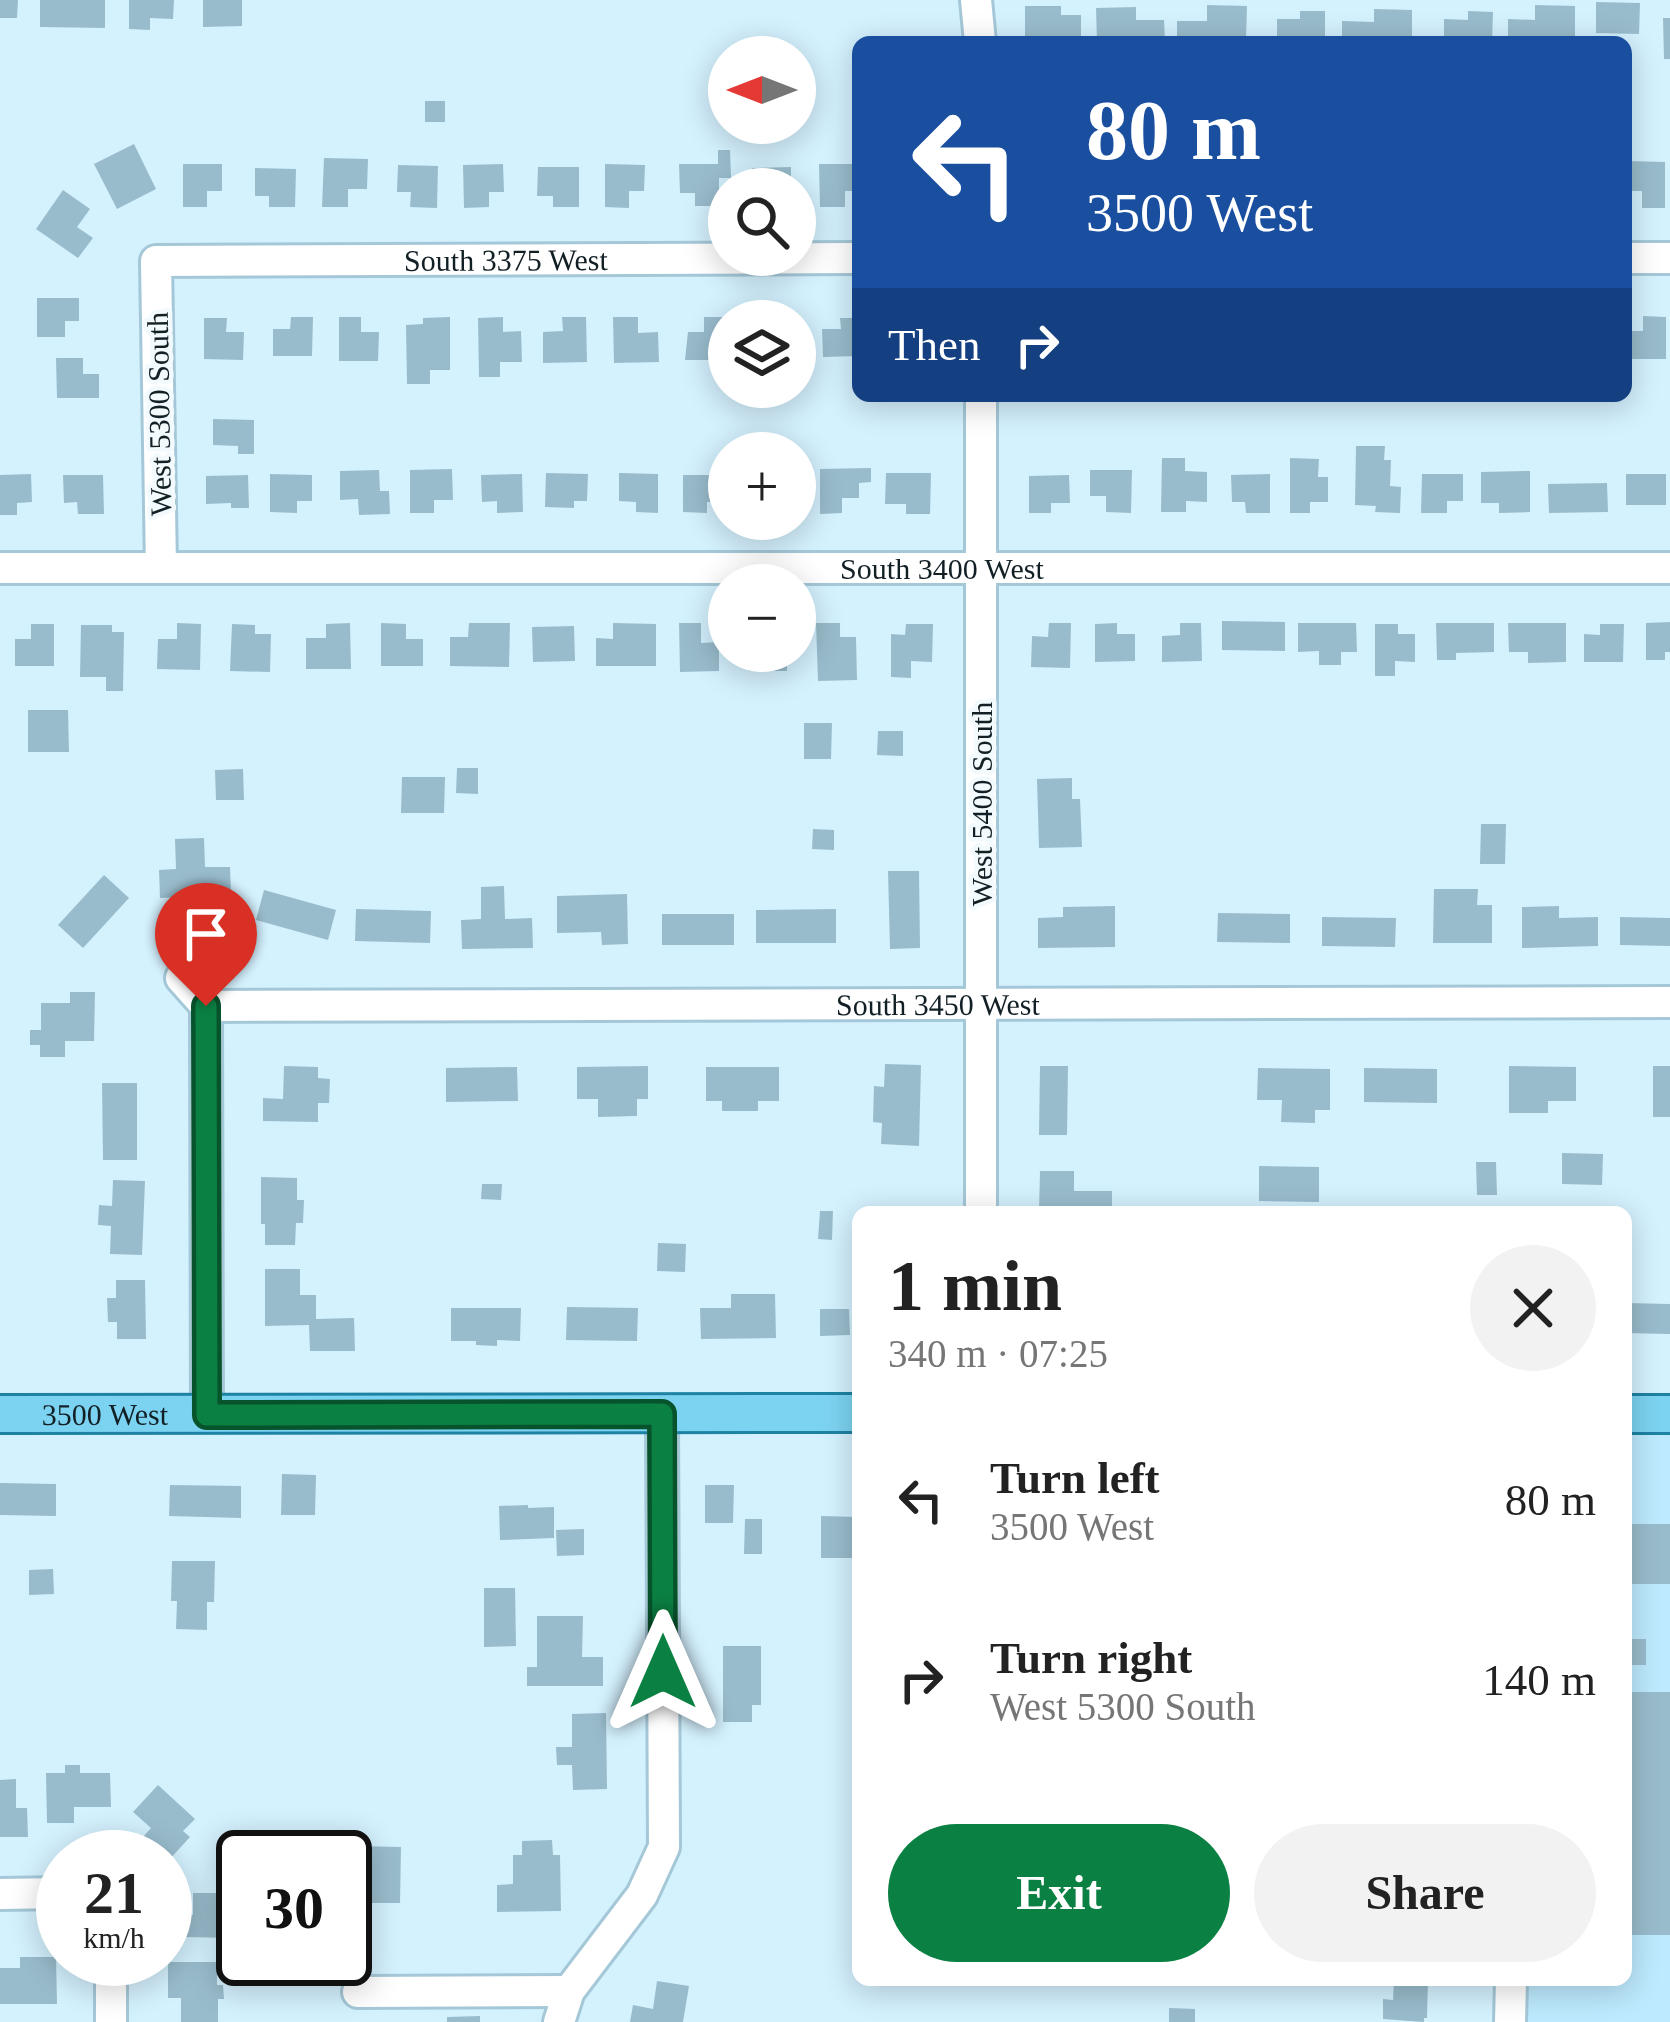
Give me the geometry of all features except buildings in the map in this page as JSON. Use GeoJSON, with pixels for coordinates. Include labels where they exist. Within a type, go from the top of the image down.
{"type":"FeatureCollection","features":[{"type":"Feature","properties":{"kind":"main road","name":"3500 West"},"geometry":{"type":"LineString","coordinates":[[0,1414],[852,1413]]}},
{"type":"Feature","properties":{"kind":"main road"},"geometry":{"type":"LineString","coordinates":[[1632,1414],[1670,1414]]}},
{"type":"Feature","properties":{"kind":"street"},"geometry":{"type":"LineString","coordinates":[[976,0],[979,36]]}},
{"type":"Feature","properties":{"kind":"street","name":"South 3375 West"},"geometry":{"type":"LineString","coordinates":[[156,261],[852,258]]}},
{"type":"Feature","properties":{"kind":"street"},"geometry":{"type":"LineString","coordinates":[[1632,258],[1670,258]]}},
{"type":"Feature","properties":{"kind":"street","name":"West 5300 South"},"geometry":{"type":"LineString","coordinates":[[156,261],[161,568]]}},
{"type":"Feature","properties":{"kind":"street","name":"West 5400 South"},"geometry":{"type":"LineString","coordinates":[[981,402],[981,1206]]}},
{"type":"Feature","properties":{"kind":"street","name":"South 3400 West"},"geometry":{"type":"LineString","coordinates":[[0,568],[1670,568]]}},
{"type":"Feature","properties":{"kind":"street"},"geometry":{"type":"LineString","coordinates":[[181,978],[206,1006],[207,1415]]}},
{"type":"Feature","properties":{"kind":"street","name":"South 3450 West"},"geometry":{"type":"LineString","coordinates":[[206,1006],[1670,1002]]}},
{"type":"Feature","properties":{"kind":"street"},"geometry":{"type":"LineString","coordinates":[[560,2022],[569,1991],[642,1895],[664,1846],[662,1414]]}},
{"type":"Feature","properties":{"kind":"street"},"geometry":{"type":"LineString","coordinates":[[0,1894],[36,1893]]}},
{"type":"Feature","properties":{"kind":"street"},"geometry":{"type":"LineString","coordinates":[[111,1986],[111,2022]]}},
{"type":"Feature","properties":{"kind":"street"},"geometry":{"type":"LineString","coordinates":[[1510,2022],[1511,1986]]}},
{"type":"Feature","properties":{"kind":"street"},"geometry":{"type":"LineString","coordinates":[[358,1992],[569,1991]]}},
{"type":"Feature","properties":{"kind":"shaded area"},"geometry":{"type":"Polygon","coordinates":[[[1632,1427],[1670,1427],[1670,2022],[1526,2022],[1527,1986],[1632,1986],[1632,1427]]]}},
{"type":"Feature","properties":{"kind":"route"},"geometry":{"type":"LineString","coordinates":[[206,1006],[207,1415],[662,1414],[663,1672]]}}]}
